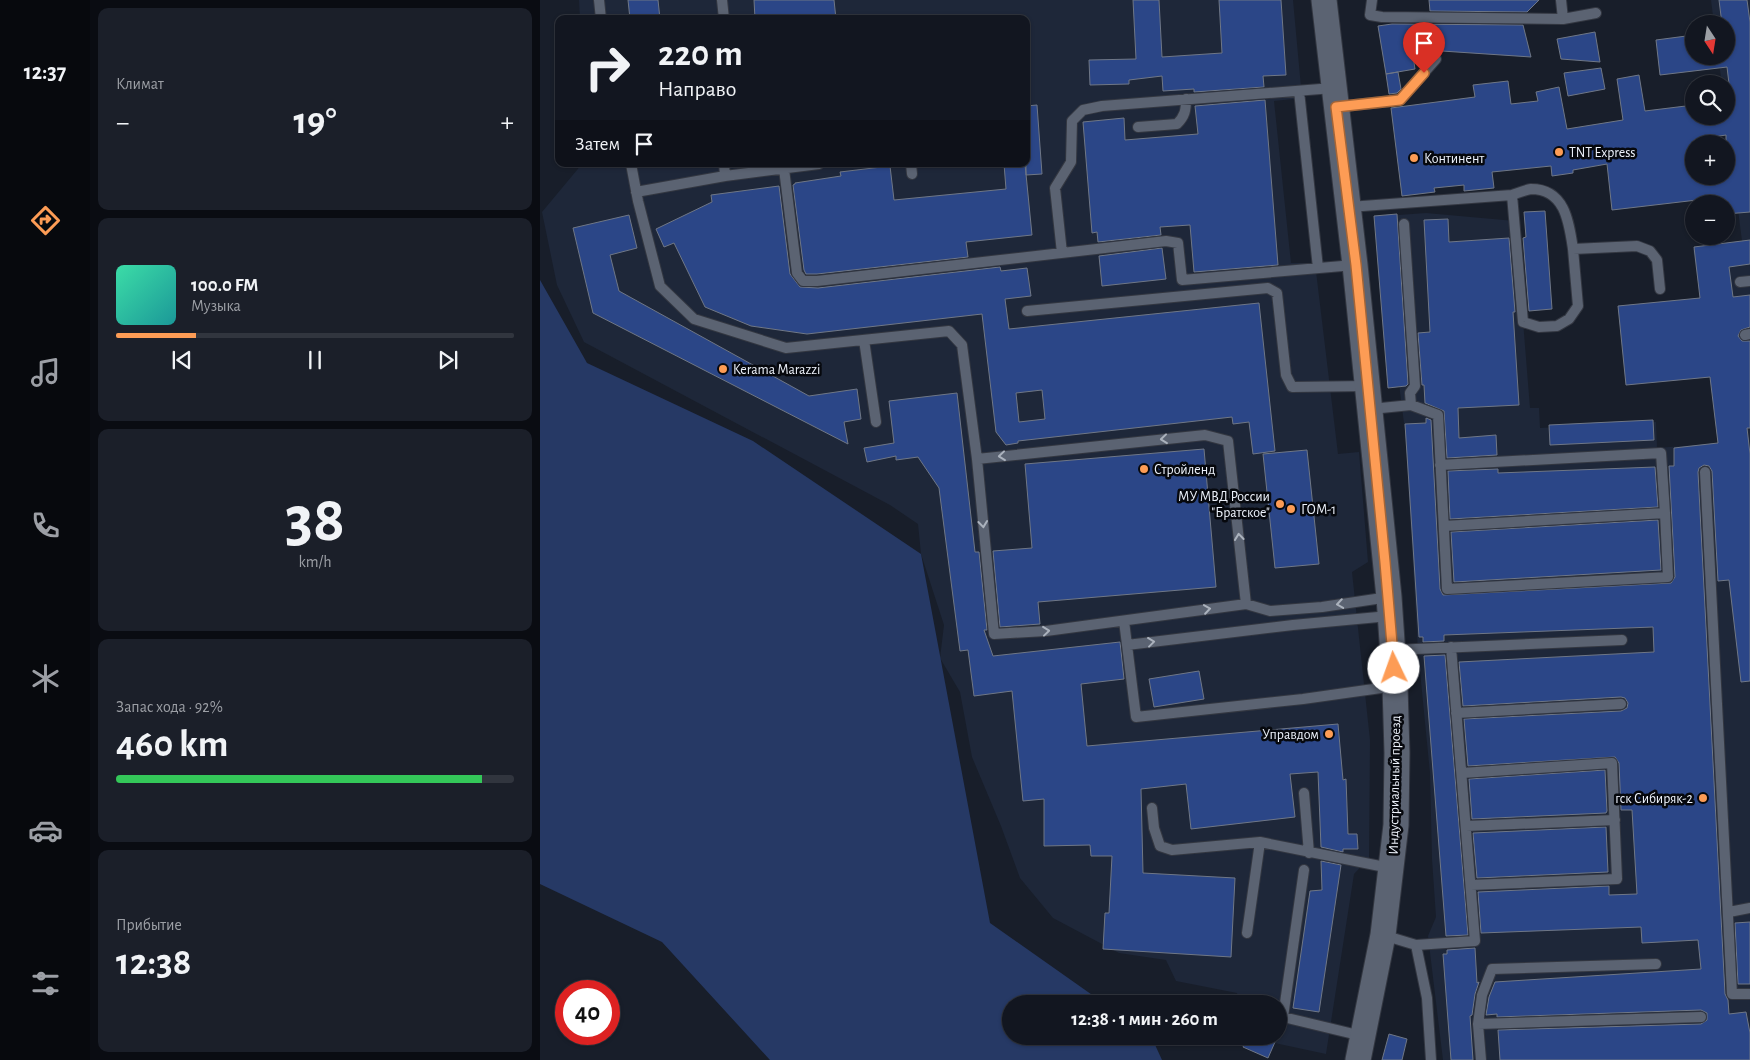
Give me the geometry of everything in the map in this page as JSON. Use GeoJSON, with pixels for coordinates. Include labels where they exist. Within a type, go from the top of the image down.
{"type":"FeatureCollection","features":[{"type":"Feature","properties":{"kind":"street","name":"Индустриальный проезд"},"geometry":{"type":"LineString","coordinates":[[1324,0],[1334,97],[1356,265],[1395,686],[1396,825],[1383,934],[1357,1054]]}},
{"type":"Feature","properties":{"kind":"lane"},"geometry":{"type":"LineString","coordinates":[[598,0],[600,15]]}},
{"type":"Feature","properties":{"kind":"lane"},"geometry":{"type":"LineString","coordinates":[[722,0],[724,15]]}},
{"type":"Feature","properties":{"kind":"lane"},"geometry":{"type":"LineString","coordinates":[[1372,0],[1370,15],[1382,17],[1563,19],[1596,13]]}},
{"type":"Feature","properties":{"kind":"lane"},"geometry":{"type":"LineString","coordinates":[[1561,0],[1563,19]]}},
{"type":"Feature","properties":{"kind":"lane"},"geometry":{"type":"LineString","coordinates":[[1062,253],[1055,188],[1071,162],[1072,120],[1083,110],[1102,106],[1299,90],[1334,97],[1400,100],[1436,60]]}},
{"type":"Feature","properties":{"kind":"lane"},"geometry":{"type":"LineString","coordinates":[[1299,90],[1318,268]]}},
{"type":"Feature","properties":{"kind":"lane"},"geometry":{"type":"LineString","coordinates":[[1138,127],[1177,124],[1184,117],[1186,100]]}},
{"type":"Feature","properties":{"kind":"lane"},"geometry":{"type":"LineString","coordinates":[[631,167],[660,286],[694,319],[786,348],[949,331],[962,345],[977,458],[994,634],[1046,631],[1246,604],[1270,611],[1293,625]]}},
{"type":"Feature","properties":{"kind":"lane"},"geometry":{"type":"LineString","coordinates":[[724,167],[725,176]]}},
{"type":"Feature","properties":{"kind":"lane"},"geometry":{"type":"LineString","coordinates":[[636,192],[725,176],[798,167]]}},
{"type":"Feature","properties":{"kind":"lane"},"geometry":{"type":"LineString","coordinates":[[784,169],[797,273],[803,282],[1166,241],[1178,243],[1182,280],[1356,265]]}},
{"type":"Feature","properties":{"kind":"lane"},"geometry":{"type":"LineString","coordinates":[[1349,207],[1512,195],[1529,189],[1549,192],[1558,201],[1570,226],[1578,306],[1569,319],[1556,326],[1539,327],[1523,322],[1512,195]]}},
{"type":"Feature","properties":{"kind":"lane"},"geometry":{"type":"LineString","coordinates":[[1404,224],[1415,386],[1410,393],[1411,405]]}},
{"type":"Feature","properties":{"kind":"lane"},"geometry":{"type":"LineString","coordinates":[[1573,250],[1637,246],[1650,251],[1657,260],[1660,289]]}},
{"type":"Feature","properties":{"kind":"lane"},"geometry":{"type":"LineString","coordinates":[[1027,311],[1268,288],[1277,293],[1286,375],[1292,386],[1411,405],[1438,415],[1440,465],[1447,590],[1668,577],[1662,453],[1440,465]]}},
{"type":"Feature","properties":{"kind":"lane"},"geometry":{"type":"LineString","coordinates":[[864,340],[876,422]]}},
{"type":"Feature","properties":{"kind":"lane"},"geometry":{"type":"LineString","coordinates":[[977,458],[1205,435],[1228,441],[1246,604]]}},
{"type":"Feature","properties":{"kind":"lane"},"geometry":{"type":"LineString","coordinates":[[1705,472],[1732,994],[1750,994]]}},
{"type":"Feature","properties":{"kind":"lane"},"geometry":{"type":"LineString","coordinates":[[1444,526],[1665,513]]}},
{"type":"Feature","properties":{"kind":"lane"},"geometry":{"type":"LineString","coordinates":[[1270,611],[1322,607],[1389,607]]}},
{"type":"Feature","properties":{"kind":"lane"},"geometry":{"type":"LineString","coordinates":[[1127,645],[1293,625],[1389,607]]}},
{"type":"Feature","properties":{"kind":"lane"},"geometry":{"type":"LineString","coordinates":[[1124,620],[1136,717],[1294,700],[1395,686]]}},
{"type":"Feature","properties":{"kind":"lane"},"geometry":{"type":"LineString","coordinates":[[1393,650],[1622,640]]}},
{"type":"Feature","properties":{"kind":"lane"},"geometry":{"type":"LineString","coordinates":[[1383,934],[1416,945],[1475,941],[1450,647]]}},
{"type":"Feature","properties":{"kind":"lane"},"geometry":{"type":"LineString","coordinates":[[1456,713],[1620,704]]}},
{"type":"Feature","properties":{"kind":"lane"},"geometry":{"type":"LineString","coordinates":[[1462,773],[1612,762],[1617,879],[1471,885]]}},
{"type":"Feature","properties":{"kind":"lane"},"geometry":{"type":"LineString","coordinates":[[1304,792],[1309,852]]}},
{"type":"Feature","properties":{"kind":"lane"},"geometry":{"type":"LineString","coordinates":[[1152,808],[1154,828],[1160,846],[1172,850],[1260,842],[1391,868]]}},
{"type":"Feature","properties":{"kind":"lane"},"geometry":{"type":"LineString","coordinates":[[1466,826],[1614,820]]}},
{"type":"Feature","properties":{"kind":"lane"},"geometry":{"type":"LineString","coordinates":[[1247,933],[1260,842]]}},
{"type":"Feature","properties":{"kind":"lane"},"geometry":{"type":"LineString","coordinates":[[1304,870],[1283,1017],[1357,1054]]}},
{"type":"Feature","properties":{"kind":"lane"},"geometry":{"type":"LineString","coordinates":[[1729,912],[1750,908]]}},
{"type":"Feature","properties":{"kind":"lane"},"geometry":{"type":"LineString","coordinates":[[1416,945],[1427,998],[1430,1060]]}},
{"type":"Feature","properties":{"kind":"lane"},"geometry":{"type":"LineString","coordinates":[[1481,1060],[1478,1024],[1482,995],[1492,969],[1656,964]]}},
{"type":"Feature","properties":{"kind":"lane"},"geometry":{"type":"LineString","coordinates":[[1478,1024],[1701,1017]]}},
{"type":"Feature","properties":{"kind":"shaded area"},"geometry":{"type":"Polygon","coordinates":[[[579,0],[1293,0],[1302,98],[1274,101],[1291,263],[1315,263],[1338,454],[1359,452],[1368,562],[1352,572],[1370,740],[1369,858],[1354,874],[1326,1054],[1284,1045],[1287,1045],[1287,995],[1237,995],[1237,993],[1176,981],[1166,960],[1119,953],[1053,918],[1020,878],[1001,826],[972,757],[960,692],[940,658],[944,625],[921,554],[918,524],[890,505],[584,342],[557,285],[542,212],[580,167],[1030,167],[1030,15],[580,15],[579,0]]]}},
{"type":"Feature","properties":{"kind":"shaded area"},"geometry":{"type":"Polygon","coordinates":[[[1711,0],[1750,0],[1750,1060],[1443,1060],[1428,936],[1436,917],[1432,859],[1430,773],[1418,651],[1405,431],[1385,216],[1426,213],[1515,221],[1530,408],[1539,408],[1540,428],[1656,422],[1657,448],[1721,443],[1693,249],[1718,245],[1735,245],[1735,242],[1742,241],[1735,185],[1735,135],[1728,135],[1727,125],[1735,125],[1735,75],[1721,75],[1719,65],[1735,65],[1735,15],[1713,15],[1711,0]]]}},
{"type":"Feature","properties":{"kind":"shaded area"},"geometry":{"type":"Polygon","coordinates":[[[540,280],[587,363],[753,441],[921,554],[990,923],[1092,995],[1002,995],[1002,1045],[1155,1045],[1162,1060],[770,1060],[662,942],[540,884],[540,280]]]}},
{"type":"Feature","properties":{"kind":"building"},"geometry":{"type":"Polygon","coordinates":[[[628,0],[658,0],[660,15],[630,15],[628,0]]]}},
{"type":"Feature","properties":{"kind":"building"},"geometry":{"type":"Polygon","coordinates":[[[754,0],[834,0],[836,15],[755,15],[754,0]]]}},
{"type":"Feature","properties":{"kind":"building"},"geometry":{"type":"Polygon","coordinates":[[[1133,0],[1159,0],[1162,57],[1222,53],[1219,0],[1281,0],[1286,75],[1263,76],[1264,87],[1194,92],[1194,89],[1163,91],[1162,76],[1129,80],[1129,84],[1090,85],[1089,60],[1136,59],[1133,0]]]}},
{"type":"Feature","properties":{"kind":"building"},"geometry":{"type":"Polygon","coordinates":[[[1429,0],[1539,0],[1527,12],[1430,11],[1429,0]]]}},
{"type":"Feature","properties":{"kind":"building"},"geometry":{"type":"Polygon","coordinates":[[[1719,0],[1747,0],[1750,22],[1750,212],[1735,213],[1735,195],[1685,195],[1685,201],[1612,210],[1607,164],[1573,170],[1573,173],[1552,176],[1551,166],[1492,172],[1494,188],[1464,191],[1464,185],[1434,188],[1435,192],[1402,196],[1391,108],[1475,97],[1473,85],[1508,81],[1511,104],[1538,101],[1536,92],[1559,87],[1567,129],[1623,120],[1617,79],[1639,75],[1645,111],[1685,106],[1685,125],[1735,125],[1735,75],[1728,75],[1727,67],[1660,75],[1656,40],[1685,36],[1685,65],[1735,65],[1735,15],[1721,15],[1719,0]]]}},
{"type":"Feature","properties":{"kind":"building"},"geometry":{"type":"Polygon","coordinates":[[[1392,24],[1523,25],[1531,57],[1412,49],[1415,69],[1386,74],[1378,26],[1392,24]]]}},
{"type":"Feature","properties":{"kind":"building"},"geometry":{"type":"Polygon","coordinates":[[[1595,32],[1600,62],[1561,59],[1557,39],[1595,32]]]}},
{"type":"Feature","properties":{"kind":"building"},"geometry":{"type":"Polygon","coordinates":[[[1601,68],[1605,89],[1568,96],[1564,73],[1601,68]]]}},
{"type":"Feature","properties":{"kind":"building"},"geometry":{"type":"Polygon","coordinates":[[[1398,72],[1401,89],[1397,93],[1389,94],[1386,74],[1398,72]]]}},
{"type":"Feature","properties":{"kind":"building"},"geometry":{"type":"Polygon","coordinates":[[[1265,100],[1278,265],[1194,272],[1190,225],[1160,227],[1161,235],[1098,242],[1097,232],[1092,233],[1083,122],[1124,118],[1125,140],[1198,134],[1195,106],[1265,100]]]}},
{"type":"Feature","properties":{"kind":"building"},"geometry":{"type":"Polygon","coordinates":[[[1037,105],[1042,174],[1026,175],[1026,167],[1030,167],[1030,106],[1037,105]]]}},
{"type":"Feature","properties":{"kind":"building"},"geometry":{"type":"Polygon","coordinates":[[[890,167],[894,200],[1006,189],[1004,167],[1025,167],[1032,235],[966,242],[968,257],[817,274],[806,274],[804,270],[793,185],[795,183],[841,176],[840,172],[890,167]]]}},
{"type":"Feature","properties":{"kind":"building"},"geometry":{"type":"Polygon","coordinates":[[[779,186],[790,274],[800,287],[818,288],[1000,267],[1001,271],[1027,268],[1031,296],[1005,299],[1009,329],[1259,303],[1275,451],[1253,454],[1249,422],[1233,424],[1232,417],[1018,441],[1018,443],[1006,445],[996,432],[982,314],[807,334],[751,326],[705,307],[674,243],[664,247],[656,229],[712,202],[711,195],[779,186]],[[1042,390],[1016,393],[1019,422],[1045,419],[1042,390]]]}},
{"type":"Feature","properties":{"kind":"building"},"geometry":{"type":"Polygon","coordinates":[[[1545,211],[1552,309],[1529,311],[1523,238],[1526,237],[1524,212],[1545,211]]]}},
{"type":"Feature","properties":{"kind":"building"},"geometry":{"type":"Polygon","coordinates":[[[1397,214],[1408,384],[1406,386],[1388,388],[1374,216],[1397,214]]]}},
{"type":"Feature","properties":{"kind":"building"},"geometry":{"type":"Polygon","coordinates":[[[629,215],[637,248],[610,255],[619,291],[809,396],[857,389],[861,419],[844,422],[848,444],[593,313],[573,228],[629,215]]]}},
{"type":"Feature","properties":{"kind":"building"},"geometry":{"type":"Polygon","coordinates":[[[1448,219],[1449,242],[1509,238],[1515,312],[1513,312],[1519,405],[1458,408],[1459,438],[1496,435],[1497,455],[1447,458],[1444,411],[1425,403],[1418,333],[1430,332],[1424,220],[1448,219]]]}},
{"type":"Feature","properties":{"kind":"building"},"geometry":{"type":"Polygon","coordinates":[[[1750,240],[1750,264],[1729,267],[1733,297],[1750,295],[1750,327],[1741,330],[1738,336],[1742,341],[1750,341],[1750,428],[1747,428],[1750,454],[1750,681],[1741,682],[1729,580],[1718,581],[1712,471],[1709,466],[1704,465],[1699,468],[1698,472],[1725,994],[1728,1000],[1729,1014],[1746,1012],[1750,1033],[1750,1060],[1500,1060],[1498,1030],[1701,1024],[1707,1020],[1707,1013],[1701,1010],[1497,1017],[1497,1014],[1486,1015],[1489,997],[1495,982],[1701,969],[1698,940],[1642,943],[1641,927],[1481,933],[1478,892],[1609,886],[1609,895],[1637,894],[1632,810],[1621,810],[1619,763],[1615,757],[1468,766],[1464,719],[1621,711],[1627,708],[1628,703],[1625,698],[1621,697],[1463,706],[1459,662],[1654,652],[1653,627],[1444,635],[1444,641],[1423,642],[1423,637],[1419,637],[1405,424],[1426,423],[1426,418],[1431,420],[1440,589],[1443,595],[1671,583],[1675,577],[1669,466],[1674,466],[1674,448],[1718,443],[1710,377],[1626,385],[1618,306],[1700,298],[1694,247],[1735,245],[1735,242],[1750,240]]]}},
{"type":"Feature","properties":{"kind":"building"},"geometry":{"type":"Polygon","coordinates":[[[1162,248],[1166,279],[1102,286],[1099,256],[1162,248]]]}},
{"type":"Feature","properties":{"kind":"building"},"geometry":{"type":"Polygon","coordinates":[[[957,393],[975,552],[979,552],[987,630],[984,630],[993,656],[1120,642],[1124,679],[1081,684],[1087,746],[1338,724],[1343,780],[1346,779],[1348,834],[1357,834],[1358,849],[1343,849],[1343,852],[1321,847],[1318,772],[1290,774],[1295,817],[1191,829],[1186,784],[1141,789],[1143,873],[1235,878],[1231,957],[1103,949],[1105,913],[1109,913],[1112,856],[1091,856],[1090,845],[1044,846],[1044,799],[1023,801],[1012,691],[974,696],[968,650],[960,651],[939,488],[918,457],[896,460],[896,456],[867,462],[864,448],[894,443],[889,401],[957,393]]]}},
{"type":"Feature","properties":{"kind":"building"},"geometry":{"type":"Polygon","coordinates":[[[1653,420],[1654,440],[1550,445],[1549,425],[1653,420]]]}},
{"type":"Feature","properties":{"kind":"building"},"geometry":{"type":"Polygon","coordinates":[[[1204,449],[1216,587],[1038,602],[1040,624],[1000,627],[993,551],[1032,548],[1025,464],[1204,449]]]}},
{"type":"Feature","properties":{"kind":"building","name":"ГОМ-1"},"geometry":{"type":"Polygon","coordinates":[[[1307,450],[1319,564],[1275,568],[1263,454],[1307,450]]]}},
{"type":"Feature","properties":{"kind":"building"},"geometry":{"type":"Polygon","coordinates":[[[1655,467],[1658,507],[1450,519],[1448,471],[1498,469],[1498,473],[1655,467]]]}},
{"type":"Feature","properties":{"kind":"building"},"geometry":{"type":"Polygon","coordinates":[[[1658,520],[1661,570],[1454,582],[1451,532],[1658,520]]]}},
{"type":"Feature","properties":{"kind":"building"},"geometry":{"type":"Polygon","coordinates":[[[1445,655],[1468,935],[1446,936],[1424,656],[1445,655]]]}},
{"type":"Feature","properties":{"kind":"building"},"geometry":{"type":"Polygon","coordinates":[[[1199,671],[1204,699],[1154,707],[1149,679],[1199,671]]]}},
{"type":"Feature","properties":{"kind":"building"},"geometry":{"type":"Polygon","coordinates":[[[1605,770],[1606,813],[1472,819],[1469,779],[1605,770]]]}},
{"type":"Feature","properties":{"kind":"building"},"geometry":{"type":"Polygon","coordinates":[[[1606,827],[1608,872],[1477,878],[1473,833],[1606,827]]]}},
{"type":"Feature","properties":{"kind":"building"},"geometry":{"type":"Polygon","coordinates":[[[1321,861],[1341,865],[1319,1012],[1293,1008],[1310,891],[1322,890],[1321,861]]]}},
{"type":"Feature","properties":{"kind":"building"},"geometry":{"type":"Polygon","coordinates":[[[1750,922],[1750,984],[1738,984],[1735,923],[1750,922]]]}},
{"type":"Feature","properties":{"kind":"building"},"geometry":{"type":"Polygon","coordinates":[[[1475,948],[1477,983],[1479,982],[1472,1015],[1470,1016],[1473,1060],[1451,1060],[1443,954],[1447,954],[1447,950],[1475,948]]]}},
{"type":"Feature","properties":{"kind":"building"},"geometry":{"type":"Polygon","coordinates":[[[1389,1034],[1407,1039],[1402,1060],[1382,1060],[1389,1034]]]}},
{"type":"Feature","properties":{"kind":"building"},"geometry":{"type":"Polygon","coordinates":[[[1244,1045],[1274,1045],[1268,1058],[1243,1047],[1244,1045]]]}},
{"type":"Feature","properties":{"kind":"place","name":"TNT Express"},"geometry":{"type":"Point","coordinates":[1559,152]}},
{"type":"Feature","properties":{"kind":"place","name":"Континент"},"geometry":{"type":"Point","coordinates":[1414,158]}},
{"type":"Feature","properties":{"kind":"place","name":"Kerama Marazzi"},"geometry":{"type":"Point","coordinates":[723,369]}},
{"type":"Feature","properties":{"kind":"place","name":"Стройленд"},"geometry":{"type":"Point","coordinates":[1144,469]}},
{"type":"Feature","properties":{"kind":"place","name":"МУ МВД России \"Братское\""},"geometry":{"type":"Point","coordinates":[1280,504]}},
{"type":"Feature","properties":{"kind":"place","name":"ГОМ-1"},"geometry":{"type":"Point","coordinates":[1291,509]}},
{"type":"Feature","properties":{"kind":"place","name":"Управдом"},"geometry":{"type":"Point","coordinates":[1329,734]}},
{"type":"Feature","properties":{"kind":"place","name":"гск Сибиряк-2"},"geometry":{"type":"Point","coordinates":[1703,798]}},
{"type":"Feature","properties":{"kind":"route"},"geometry":{"type":"LineString","coordinates":[[1394,668],[1356,265],[1336,107],[1400,100],[1424,73]]}}]}
